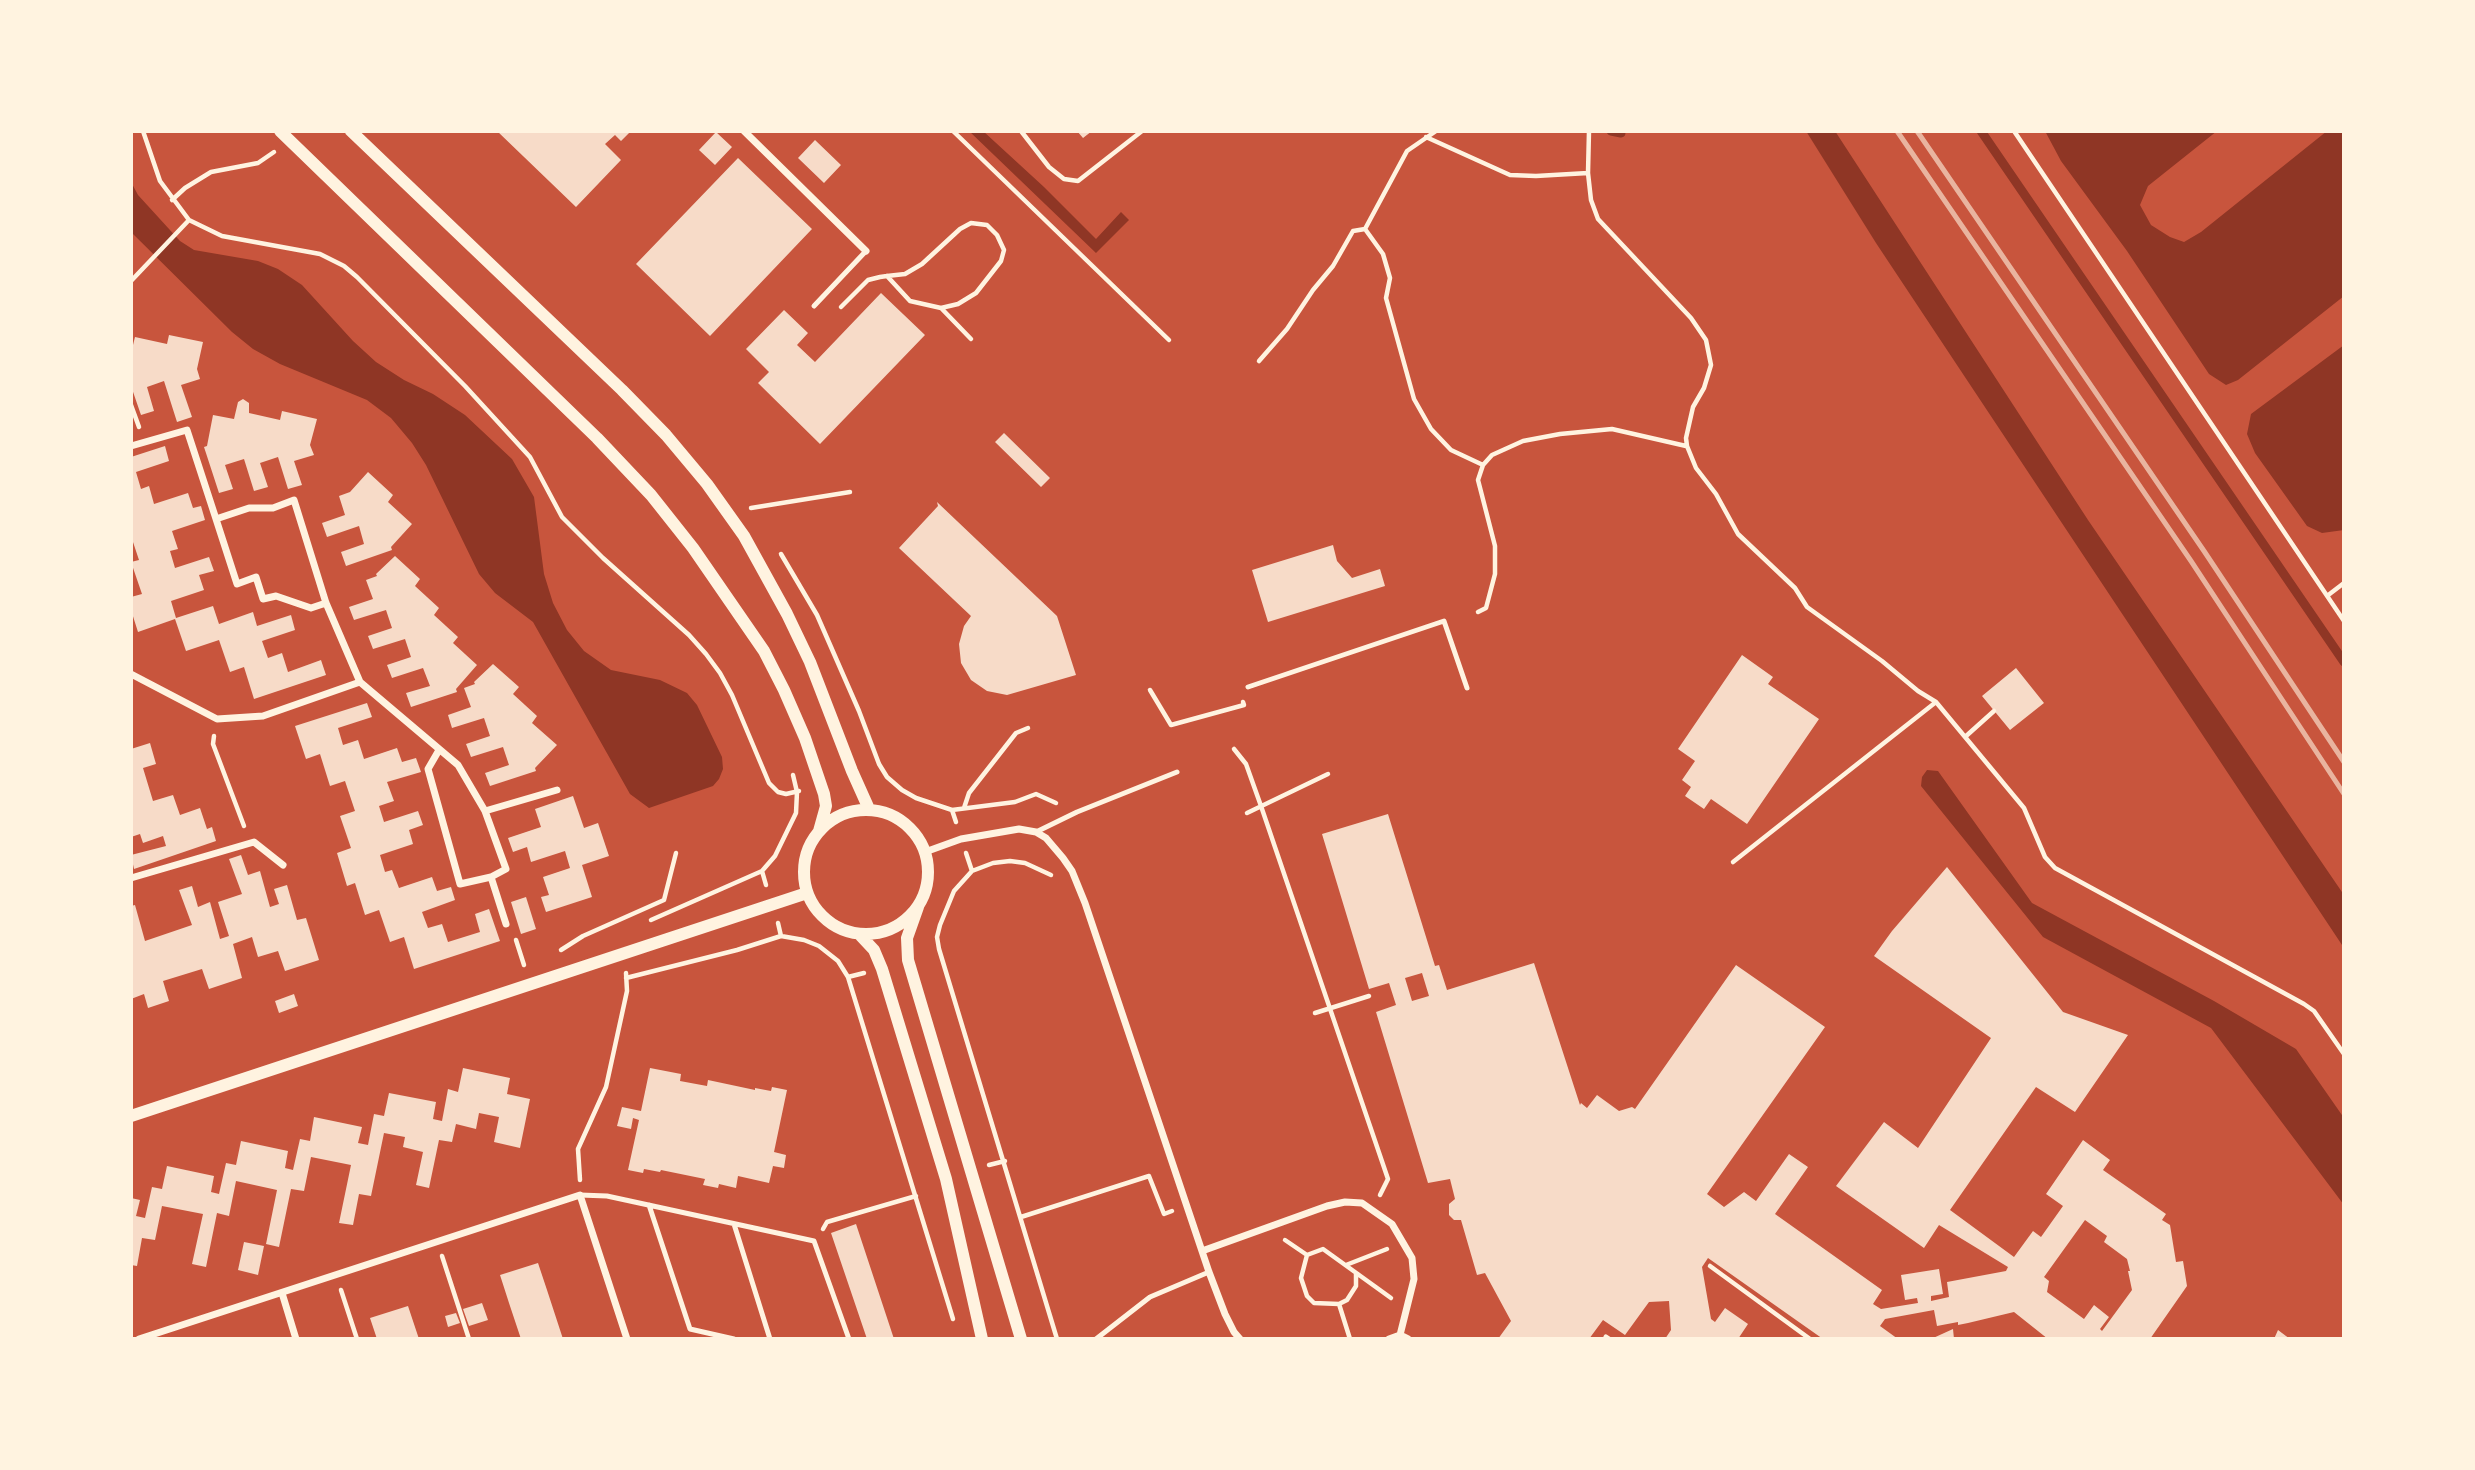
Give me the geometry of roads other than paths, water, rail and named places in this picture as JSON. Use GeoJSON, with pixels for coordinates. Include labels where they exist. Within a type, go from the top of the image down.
{"type":"FeatureCollection","features":[{"type":"Feature","properties":{"kind":"street"},"geometry":{"type":"LineString","coordinates":[[351,131],[622,390],[666,435],[707,484],[744,536],[787,614],[810,662],[869,809]]}},
{"type":"Feature","properties":{"kind":"street"},"geometry":{"type":"LineString","coordinates":[[744,131],[866,251]]}},
{"type":"Feature","properties":{"kind":"street"},"geometry":{"type":"LineString","coordinates":[[284,135],[597,438],[651,495],[694,548],[764,651],[805,738],[826,806],[818,831],[807,850],[803,871],[807,893],[818,913],[837,927],[859,934],[876,934],[892,929],[906,920],[918,907]]}},
{"type":"Feature","properties":{"kind":"street"},"geometry":{"type":"LineString","coordinates":[[131,446],[187,430],[237,584],[256,576],[263,599],[276,596],[311,608],[326,603]]}},
{"type":"Feature","properties":{"kind":"street"},"geometry":{"type":"LineString","coordinates":[[216,519],[249,508],[273,508],[293,500],[326,603],[360,682],[458,765],[485,811],[506,869],[491,877],[460,884],[428,769],[439,750]]}},
{"type":"Feature","properties":{"kind":"street"},"geometry":{"type":"LineString","coordinates":[[131,674],[215,717],[263,716],[360,682]]}},
{"type":"Feature","properties":{"kind":"street"},"geometry":{"type":"LineString","coordinates":[[485,811],[557,790]]}},
{"type":"Feature","properties":{"kind":"street"},"geometry":{"type":"LineString","coordinates":[[818,831],[832,819],[850,811],[869,809],[887,813],[904,822],[917,835],[925,852],[928,871],[926,890],[907,938],[908,960],[1021,1339]]}},
{"type":"Feature","properties":{"kind":"street"},"geometry":{"type":"LineString","coordinates":[[925,852],[961,839],[1018,829],[1036,832],[1054,845],[1072,871],[1209,1272],[1225,1314],[1234,1332],[1241,1339]]}},
{"type":"Feature","properties":{"kind":"street"},"geometry":{"type":"LineString","coordinates":[[131,878],[254,842],[283,865]]}},
{"type":"Feature","properties":{"kind":"street"},"geometry":{"type":"LineString","coordinates":[[491,877],[506,924]]}},
{"type":"Feature","properties":{"kind":"street"},"geometry":{"type":"LineString","coordinates":[[131,1116],[807,893]]}},
{"type":"Feature","properties":{"kind":"street"},"geometry":{"type":"LineString","coordinates":[[859,934],[874,950],[882,969],[946,1179],[982,1339]]}},
{"type":"Feature","properties":{"kind":"street"},"geometry":{"type":"LineString","coordinates":[[139,1339],[580,1195],[628,1339]]}},
{"type":"Feature","properties":{"kind":"street"},"geometry":{"type":"LineString","coordinates":[[1202,1251],[1327,1206],[1345,1202],[1362,1203],[1392,1224],[1412,1258],[1415,1279],[1400,1335]]}},
{"type":"Feature","properties":{"kind":"street"},"geometry":{"type":"LineString","coordinates":[[282,1293],[296,1339]]}},
{"type":"Feature","properties":{"kind":"street"},"geometry":{"type":"LineString","coordinates":[[1389,1339],[1400,1335],[1408,1339]]}},
{"type":"Feature","properties":{"kind":"lane"},"geometry":{"type":"LineString","coordinates":[[814,306],[866,251]]}},
{"type":"Feature","properties":{"kind":"lane"},"geometry":{"type":"LineString","coordinates":[[1248,687],[1444,621],[1467,688]]}},
{"type":"Feature","properties":{"kind":"lane"},"geometry":{"type":"LineString","coordinates":[[1036,832],[1077,812],[1177,772]]}},
{"type":"Feature","properties":{"kind":"lane"},"geometry":{"type":"LineString","coordinates":[[580,1195],[607,1196],[814,1241],[849,1339]]}},
{"type":"Feature","properties":{"kind":"lane"},"geometry":{"type":"LineString","coordinates":[[649,1205],[690,1329],[734,1339]]}},
{"type":"Feature","properties":{"kind":"lane"},"geometry":{"type":"LineString","coordinates":[[734,1224],[770,1339]]}},
{"type":"Feature","properties":{"kind":"lane"},"geometry":{"type":"LineString","coordinates":[[1096,1339],[1150,1297],[1209,1272]]}},
{"type":"Feature","properties":{"kind":"waterway"},"geometry":{"type":"LineString","coordinates":[[1611,131],[1621,133]]}},
{"type":"Feature","properties":{"kind":"waterway"},"geometry":{"type":"LineString","coordinates":[[1981,131],[2344,662]]}},
{"type":"Feature","properties":{"kind":"railway"},"geometry":{"type":"LineString","coordinates":[[1897,131],[2191,561],[2344,794]]}},
{"type":"Feature","properties":{"kind":"railway"},"geometry":{"type":"LineString","coordinates":[[1917,131],[2204,551],[2344,762]]}}]}
